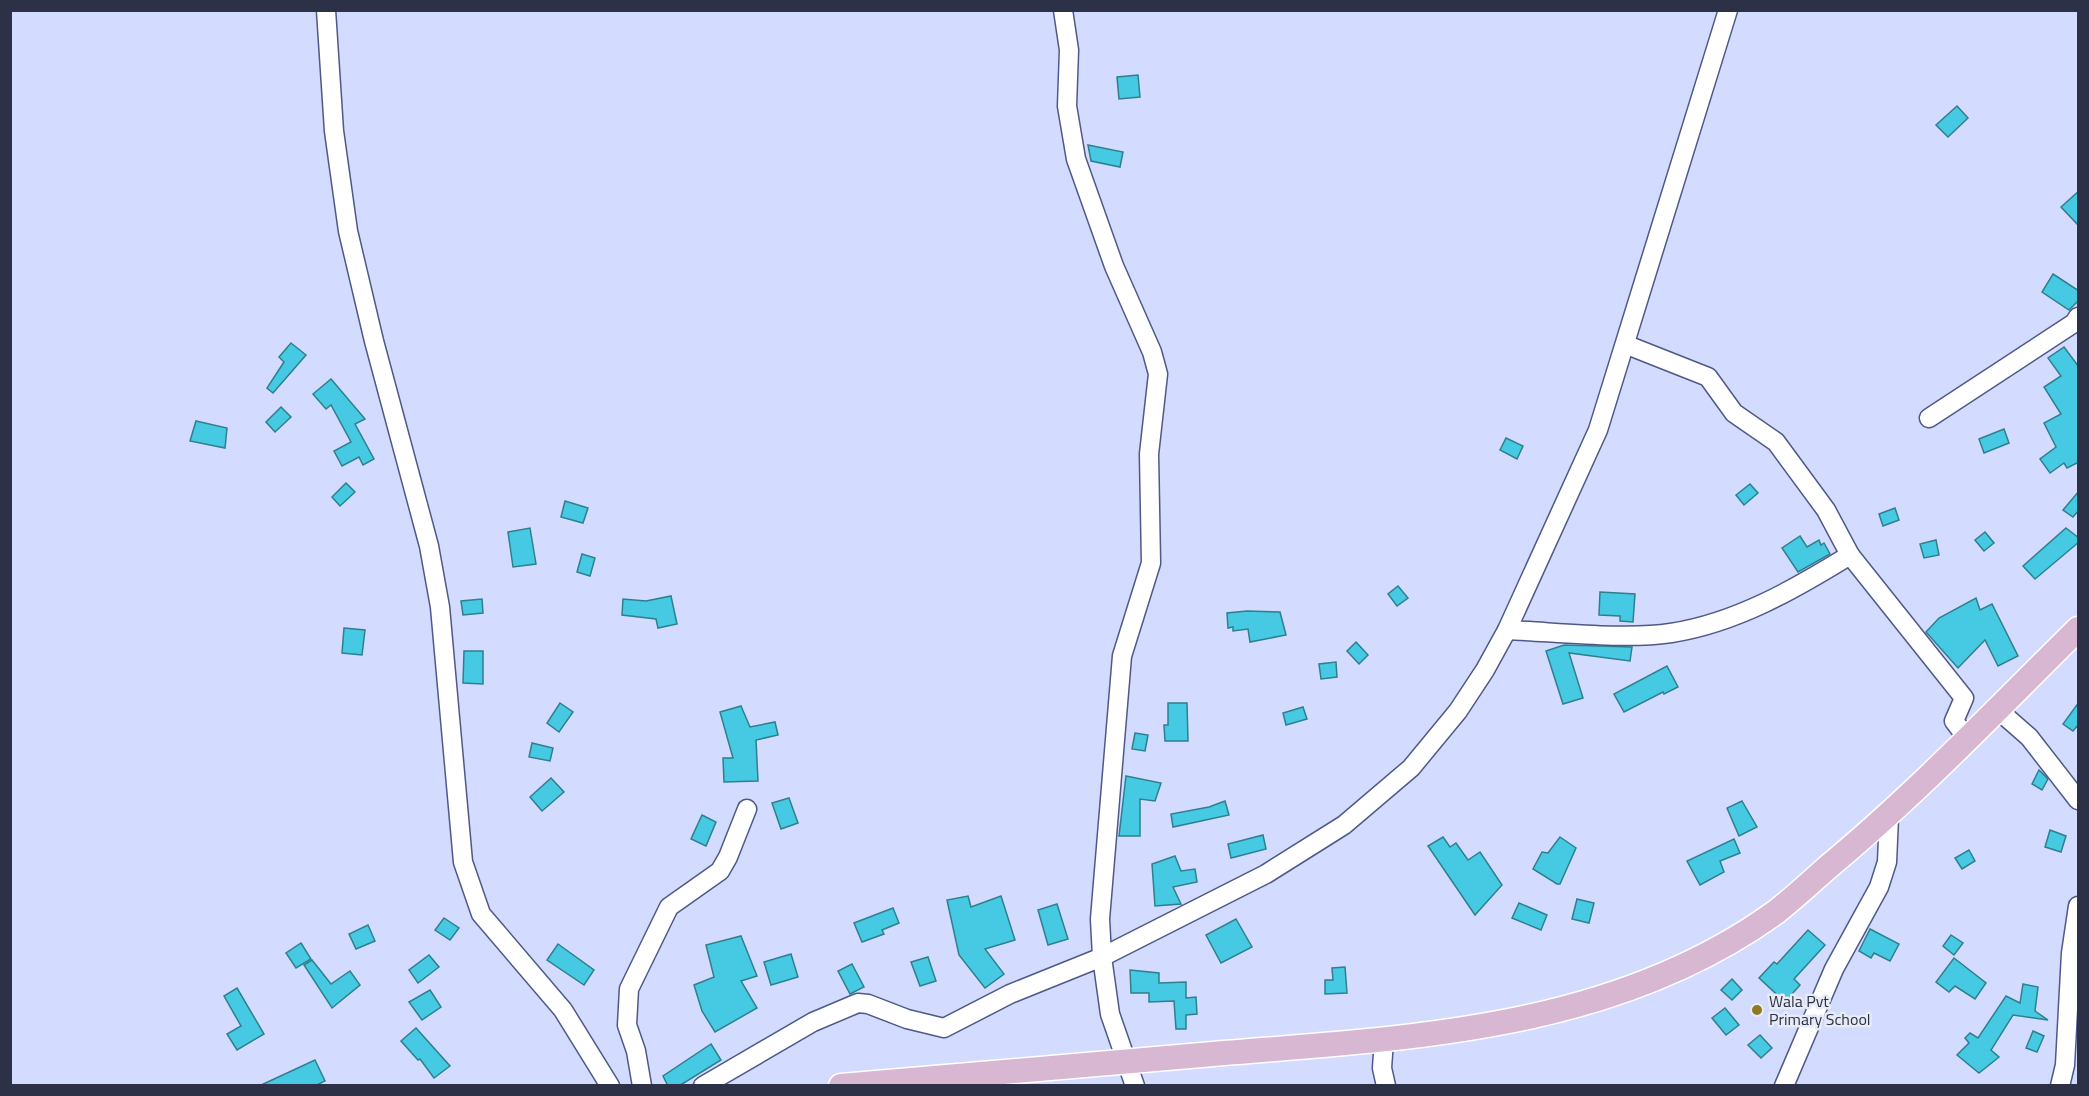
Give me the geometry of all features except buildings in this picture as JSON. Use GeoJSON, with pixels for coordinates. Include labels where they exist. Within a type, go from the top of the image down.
{"type":"FeatureCollection","features":[{"type":"Feature","properties":{"kind":"main road"},"geometry":{"type":"LineString","coordinates":[[841,1086],[1384,1040],[1539,1016],[1588,1004],[1661,976],[1733,938],[1775,912],[1889,817],[2079,628]]}},
{"type":"Feature","properties":{"kind":"street"},"geometry":{"type":"LineString","coordinates":[[326,10],[334,131],[348,231],[374,341],[429,546],[440,607],[463,862],[481,914],[563,1010],[610,1086]]}},
{"type":"Feature","properties":{"kind":"street"},"geometry":{"type":"LineString","coordinates":[[1063,10],[1069,50],[1067,106],[1076,159],[1113,266],[1152,352],[1158,374],[1149,454],[1151,563],[1122,656],[1100,919],[1102,957],[1110,1014],[1135,1086]]}},
{"type":"Feature","properties":{"kind":"street"},"geometry":{"type":"LineString","coordinates":[[703,1086],[813,1022],[858,1003],[944,1028],[1010,994],[1102,957],[1266,874],[1344,825],[1411,768],[1458,711],[1507,630],[1598,430],[1627,345],[1659,231],[1728,10]]}},
{"type":"Feature","properties":{"kind":"street"},"geometry":{"type":"LineString","coordinates":[[1929,418],[2074,323],[2079,317]]}},
{"type":"Feature","properties":{"kind":"street"},"geometry":{"type":"LineString","coordinates":[[1627,345],[1708,377],[1734,413],[1776,442],[1826,510],[1850,555],[1964,698],[1954,721],[1967,738]]}},
{"type":"Feature","properties":{"kind":"street"},"geometry":{"type":"LineString","coordinates":[[1507,630],[1669,634],[1703,627],[1750,610],[1817,576],[1850,555]]}},
{"type":"Feature","properties":{"kind":"street"},"geometry":{"type":"LineString","coordinates":[[1997,709],[2029,737],[2079,800]]}},
{"type":"Feature","properties":{"kind":"street"},"geometry":{"type":"LineString","coordinates":[[642,1086],[636,1051],[627,1025],[629,989],[669,907],[720,871],[747,809]]}},
{"type":"Feature","properties":{"kind":"street"},"geometry":{"type":"LineString","coordinates":[[1784,1086],[1834,969],[1879,887],[1887,862],[1889,817]]}},
{"type":"Feature","properties":{"kind":"street"},"geometry":{"type":"LineString","coordinates":[[2060,1086],[2066,1065],[2071,953],[2079,906]]}},
{"type":"Feature","properties":{"kind":"street"},"geometry":{"type":"LineString","coordinates":[[1384,1040],[1382,1068],[1386,1086]]}},
{"type":"Feature","properties":{"kind":"place","name":"Wala Pvt Primary School"},"geometry":{"type":"Point","coordinates":[1757,1010]}}]}
